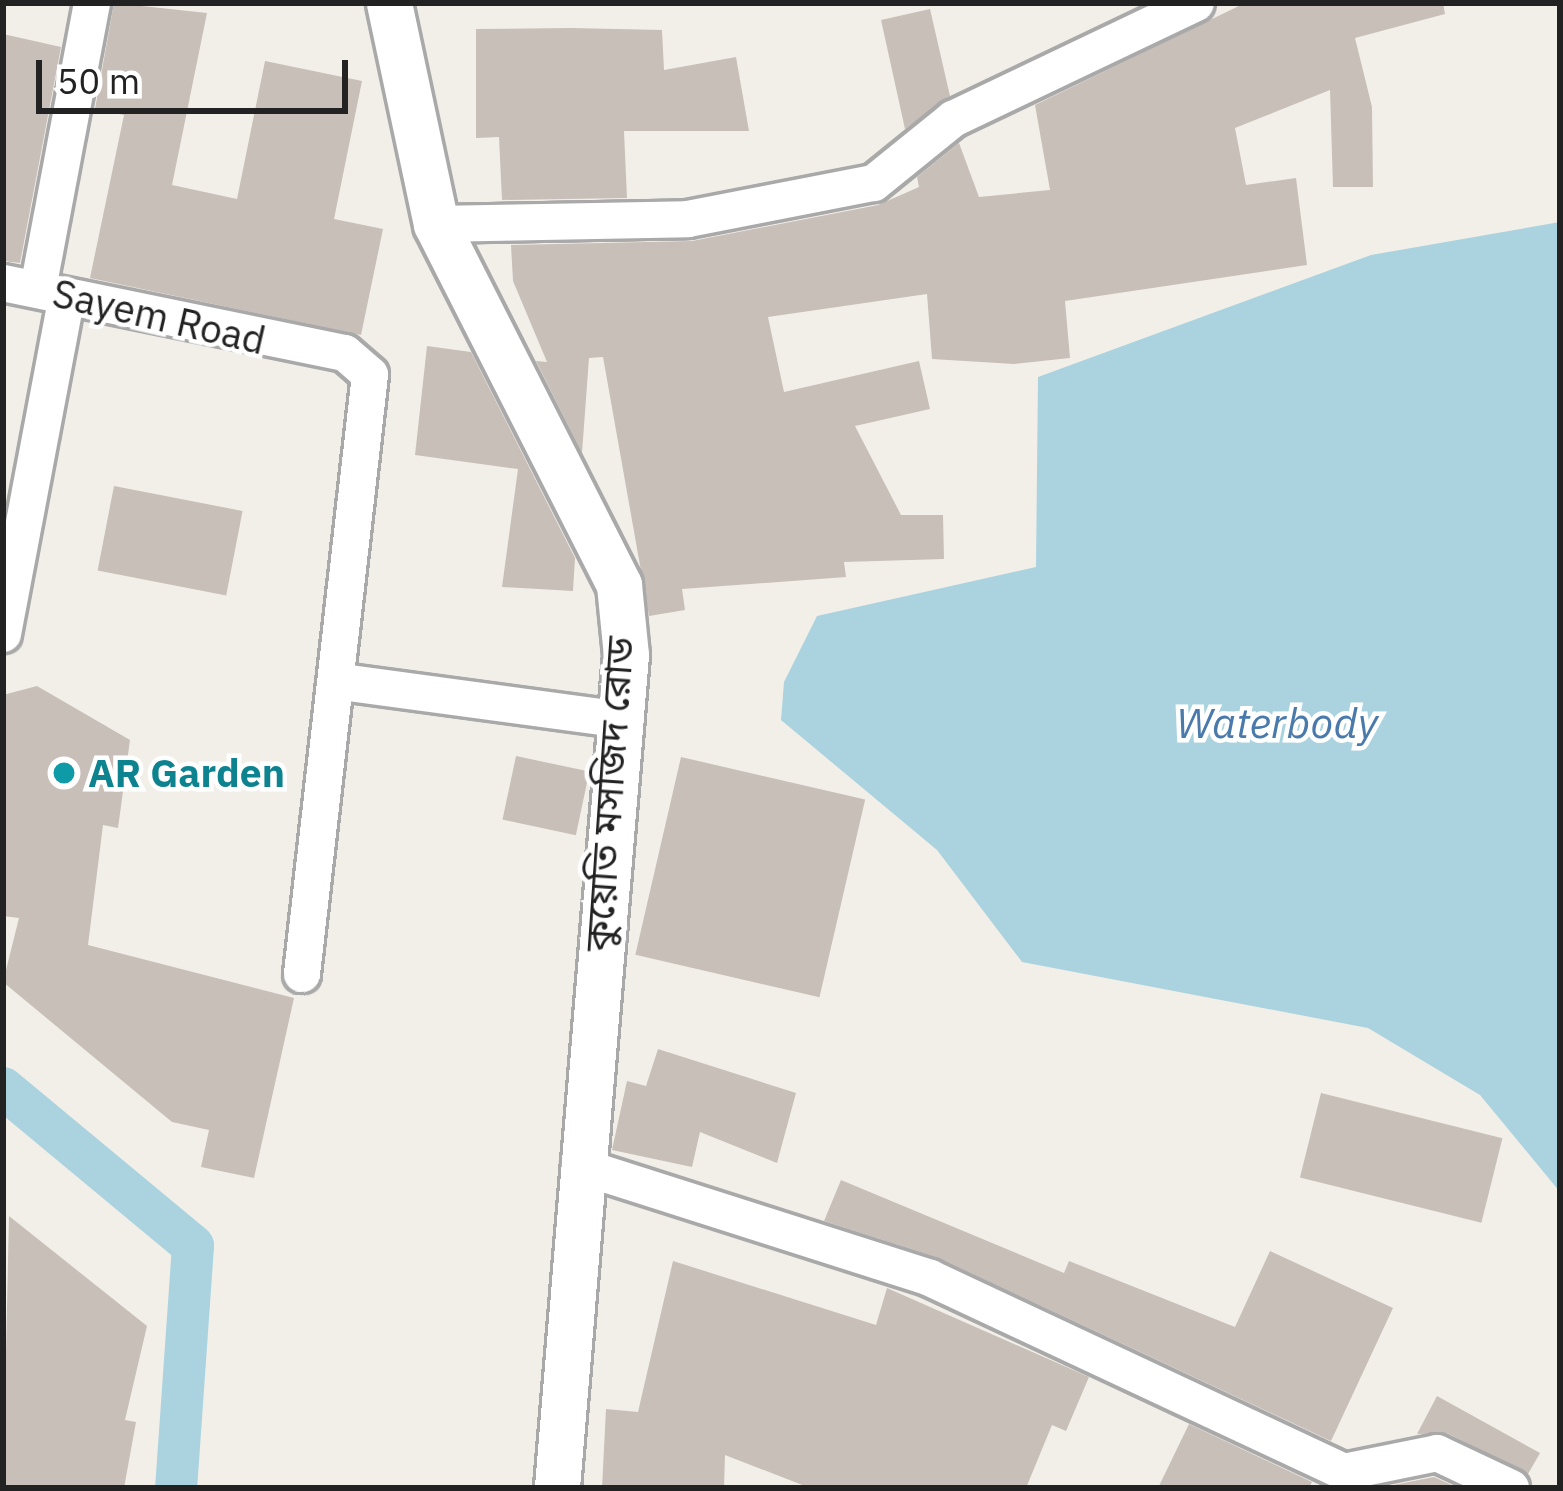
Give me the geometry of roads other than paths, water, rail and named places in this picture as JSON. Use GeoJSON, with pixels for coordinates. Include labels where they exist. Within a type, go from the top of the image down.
{"type":"FeatureCollection","features":[{"type":"Feature","properties":{"kind":"street"},"geometry":{"type":"LineString","coordinates":[[3,634],[36,291],[92,3]]}},
{"type":"Feature","properties":{"kind":"street","name":"কুয়েতি মসজিদ রোড"},"geometry":{"type":"LineString","coordinates":[[389,3],[436,224],[619,585],[626,655],[615,719],[557,1488]]}},
{"type":"Feature","properties":{"kind":"street"},"geometry":{"type":"LineString","coordinates":[[436,224],[688,219],[874,183],[953,119],[1196,3]]}},
{"type":"Feature","properties":{"kind":"street","name":"Sayem Road"},"geometry":{"type":"LineString","coordinates":[[36,291],[315,351],[345,353],[370,375],[343,682]]}},
{"type":"Feature","properties":{"kind":"street"},"geometry":{"type":"LineString","coordinates":[[302,974],[343,682],[615,719]]}},
{"type":"Feature","properties":{"kind":"street"},"geometry":{"type":"LineString","coordinates":[[580,1166],[930,1278],[1344,1472],[1437,1453],[1511,1488]]}},
{"type":"Feature","properties":{"kind":"water","name":"Waterbody"},"geometry":{"type":"Polygon","coordinates":[[[1560,222],[1560,1192],[1480,1095],[1368,1028],[1022,962],[937,850],[781,720],[784,682],[817,616],[1036,567],[1038,377],[1371,255],[1560,222]]]}},
{"type":"Feature","properties":{"kind":"waterway"},"geometry":{"type":"LineString","coordinates":[[3,1088],[193,1246],[176,1488]]}},
{"type":"Feature","properties":{"kind":"place","name":"AR Garden"},"geometry":{"type":"Point","coordinates":[64,773]}}]}
